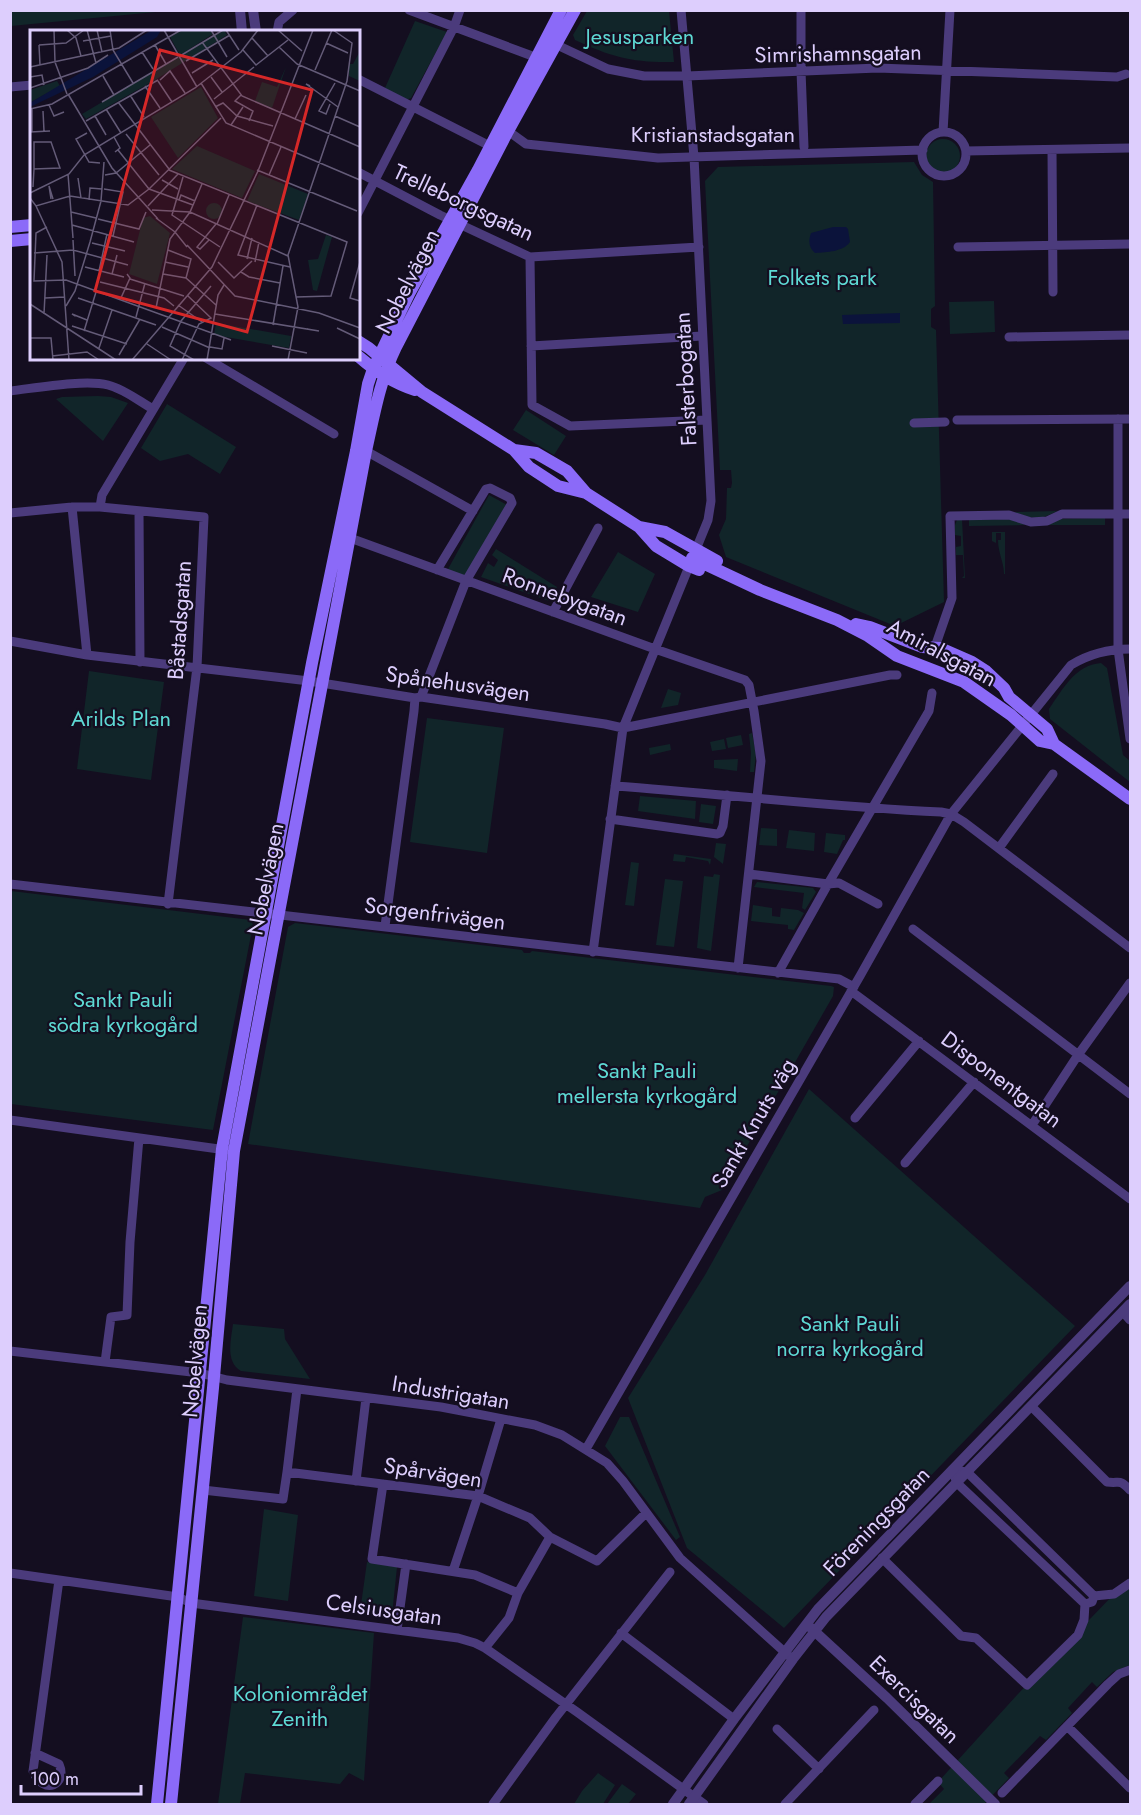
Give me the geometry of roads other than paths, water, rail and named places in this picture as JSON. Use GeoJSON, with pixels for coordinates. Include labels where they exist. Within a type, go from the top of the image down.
{"type":"FeatureCollection","features":[{"type":"Feature","properties":{"kind":"main road","name":"Nobelvägen"},"geometry":{"type":"LineString","coordinates":[[157,1804],[200,1373],[228,1150],[383,366],[490,146],[561,10]]}},
{"type":"Feature","properties":{"kind":"main road","name":"Nobelvägen"},"geometry":{"type":"LineString","coordinates":[[455,222],[575,10]]}},
{"type":"Feature","properties":{"kind":"main road"},"geometry":{"type":"LineString","coordinates":[[10,227],[30,225]]}},
{"type":"Feature","properties":{"kind":"main road"},"geometry":{"type":"LineString","coordinates":[[10,241],[30,239]]}},
{"type":"Feature","properties":{"kind":"main road","name":"Amiralsgatan"},"geometry":{"type":"LineString","coordinates":[[360,343],[383,366],[514,450],[529,468],[558,486],[586,493]]}},
{"type":"Feature","properties":{"kind":"main road"},"geometry":{"type":"LineString","coordinates":[[360,358],[373,369]]}},
{"type":"Feature","properties":{"kind":"main road","name":"Nobelvägen"},"geometry":{"type":"LineString","coordinates":[[273,914],[309,681],[368,384],[373,369],[383,366]]}},
{"type":"Feature","properties":{"kind":"main road","name":"Amiralsgatan"},"geometry":{"type":"LineString","coordinates":[[514,450],[536,453],[567,471],[586,493],[639,527],[656,546],[727,566],[760,590]]}},
{"type":"Feature","properties":{"kind":"main road","name":"Amiralsgatan"},"geometry":{"type":"LineString","coordinates":[[639,527],[665,532],[692,558],[725,582],[760,590],[837,620],[868,636],[897,656],[964,682],[1011,715],[1040,741],[1054,744],[1131,799]]}},
{"type":"Feature","properties":{"kind":"main road","name":"Amiralsgatan"},"geometry":{"type":"LineString","coordinates":[[837,620],[870,627],[922,647],[935,647],[955,653],[986,671],[1004,688],[1009,697],[1047,729],[1054,744]]}},
{"type":"Feature","properties":{"kind":"main road","name":"Nobelvägen"},"geometry":{"type":"LineString","coordinates":[[171,1804],[214,1377],[228,1150]]}},
{"type":"Feature","properties":{"kind":"street"},"geometry":{"type":"LineString","coordinates":[[240,10],[242,30]]}},
{"type":"Feature","properties":{"kind":"street"},"geometry":{"type":"LineString","coordinates":[[253,10],[256,30]]}},
{"type":"Feature","properties":{"kind":"street"},"geometry":{"type":"LineString","coordinates":[[277,30],[279,22],[293,10]]}},
{"type":"Feature","properties":{"kind":"street"},"geometry":{"type":"LineString","coordinates":[[409,10],[535,57]]}},
{"type":"Feature","properties":{"kind":"street"},"geometry":{"type":"LineString","coordinates":[[360,209],[454,27],[460,10]]}},
{"type":"Feature","properties":{"kind":"street","name":"Falsterbogatan"},"geometry":{"type":"LineString","coordinates":[[593,952],[623,728],[710,513],[694,157],[681,10]]}},
{"type":"Feature","properties":{"kind":"street"},"geometry":{"type":"LineString","coordinates":[[801,10],[804,147]]}},
{"type":"Feature","properties":{"kind":"street"},"geometry":{"type":"LineString","coordinates":[[943,132],[950,10]]}},
{"type":"Feature","properties":{"kind":"street","name":"Simrishamnsgatan"},"geometry":{"type":"LineString","coordinates":[[557,45],[608,69],[644,76],[878,68],[1117,77],[1126,74]]}},
{"type":"Feature","properties":{"kind":"street"},"geometry":{"type":"LineString","coordinates":[[360,80],[490,146]]}},
{"type":"Feature","properties":{"kind":"street"},"geometry":{"type":"LineString","coordinates":[[10,87],[30,85]]}},
{"type":"Feature","properties":{"kind":"street","name":"Kristianstadsgatan"},"geometry":{"type":"LineString","coordinates":[[508,131],[526,144],[658,158],[922,150]]}},
{"type":"Feature","properties":{"kind":"street"},"geometry":{"type":"LineString","coordinates":[[943,132],[958,137],[966,151],[965,161],[959,170],[945,176],[935,174],[928,168],[923,160],[922,150],[929,138],[943,132]]}},
{"type":"Feature","properties":{"kind":"street"},"geometry":{"type":"LineString","coordinates":[[966,151],[1131,148]]}},
{"type":"Feature","properties":{"kind":"street"},"geometry":{"type":"LineString","coordinates":[[1052,150],[1053,292]]}},
{"type":"Feature","properties":{"kind":"street","name":"Trelleborgsgatan"},"geometry":{"type":"LineString","coordinates":[[360,173],[455,222],[530,257],[699,246]]}},
{"type":"Feature","properties":{"kind":"street"},"geometry":{"type":"LineString","coordinates":[[958,247],[1131,244]]}},
{"type":"Feature","properties":{"kind":"street"},"geometry":{"type":"LineString","coordinates":[[530,257],[532,405],[570,426],[707,420]]}},
{"type":"Feature","properties":{"kind":"street"},"geometry":{"type":"LineString","coordinates":[[1009,337],[1131,335]]}},
{"type":"Feature","properties":{"kind":"street"},"geometry":{"type":"LineString","coordinates":[[531,346],[702,336]]}},
{"type":"Feature","properties":{"kind":"street"},"geometry":{"type":"LineString","coordinates":[[100,507],[102,495],[183,360]]}},
{"type":"Feature","properties":{"kind":"street"},"geometry":{"type":"LineString","coordinates":[[209,360],[334,434]]}},
{"type":"Feature","properties":{"kind":"street"},"geometry":{"type":"LineString","coordinates":[[10,391],[89,383],[105,384],[121,390],[153,409]]}},
{"type":"Feature","properties":{"kind":"street"},"geometry":{"type":"LineString","coordinates":[[1118,419],[1118,649],[1131,739]]}},
{"type":"Feature","properties":{"kind":"street"},"geometry":{"type":"LineString","coordinates":[[957,420],[1131,419]]}},
{"type":"Feature","properties":{"kind":"street"},"geometry":{"type":"LineString","coordinates":[[914,423],[945,422]]}},
{"type":"Feature","properties":{"kind":"street"},"geometry":{"type":"LineString","coordinates":[[366,451],[474,511]]}},
{"type":"Feature","properties":{"kind":"street"},"geometry":{"type":"LineString","coordinates":[[385,926],[418,697],[466,581],[512,503],[510,498],[490,488],[486,489],[437,570]]}},
{"type":"Feature","properties":{"kind":"street"},"geometry":{"type":"LineString","coordinates":[[72,507],[87,655]]}},
{"type":"Feature","properties":{"kind":"street"},"geometry":{"type":"LineString","coordinates":[[10,513],[72,507],[139,510],[140,662]]}},
{"type":"Feature","properties":{"kind":"street","name":"Båstadsgatan"},"geometry":{"type":"LineString","coordinates":[[139,510],[204,517],[197,667],[168,904]]}},
{"type":"Feature","properties":{"kind":"street"},"geometry":{"type":"LineString","coordinates":[[935,647],[952,598],[950,516],[1009,515],[1031,522],[1047,521],[1062,514],[1131,514]]}},
{"type":"Feature","properties":{"kind":"street"},"geometry":{"type":"LineString","coordinates":[[553,612],[598,528]]}},
{"type":"Feature","properties":{"kind":"street","name":"Ronnebygatan"},"geometry":{"type":"LineString","coordinates":[[350,538],[746,680],[753,702]]}},
{"type":"Feature","properties":{"kind":"street","name":"Spånehusvägen"},"geometry":{"type":"LineString","coordinates":[[10,641],[87,655],[309,681],[623,728],[897,675]]}},
{"type":"Feature","properties":{"kind":"street","name":"Sankt Knuts väg"},"geometry":{"type":"LineString","coordinates":[[586,1449],[853,989],[951,814],[1071,665],[1087,657],[1118,649],[1131,649]]}},
{"type":"Feature","properties":{"kind":"street"},"geometry":{"type":"LineString","coordinates":[[778,973],[783,957],[929,711],[932,693]]}},
{"type":"Feature","properties":{"kind":"street"},"geometry":{"type":"LineString","coordinates":[[738,968],[761,754],[753,702]]}},
{"type":"Feature","properties":{"kind":"street"},"geometry":{"type":"LineString","coordinates":[[999,848],[1053,774]]}},
{"type":"Feature","properties":{"kind":"street"},"geometry":{"type":"LineString","coordinates":[[615,786],[951,814],[1131,948]]}},
{"type":"Feature","properties":{"kind":"street"},"geometry":{"type":"LineString","coordinates":[[610,819],[717,834],[723,826],[727,795]]}},
{"type":"Feature","properties":{"kind":"street"},"geometry":{"type":"LineString","coordinates":[[749,874],[828,884],[839,883],[878,904]]}},
{"type":"Feature","properties":{"kind":"street","name":"Sorgenfrivägen"},"geometry":{"type":"LineString","coordinates":[[10,884],[168,904],[385,926],[839,979],[853,989]]}},
{"type":"Feature","properties":{"kind":"street"},"geometry":{"type":"LineString","coordinates":[[912,929],[1131,1094]]}},
{"type":"Feature","properties":{"kind":"street"},"geometry":{"type":"LineString","coordinates":[[1032,1125],[1078,1055],[1131,983]]}},
{"type":"Feature","properties":{"kind":"street","name":"Disponentgatan"},"geometry":{"type":"LineString","coordinates":[[853,989],[919,1041],[1131,1198]]}},
{"type":"Feature","properties":{"kind":"street"},"geometry":{"type":"LineString","coordinates":[[855,1118],[919,1041]]}},
{"type":"Feature","properties":{"kind":"street"},"geometry":{"type":"LineString","coordinates":[[904,1163],[974,1082]]}},
{"type":"Feature","properties":{"kind":"street"},"geometry":{"type":"LineString","coordinates":[[10,1120],[228,1150]]}},
{"type":"Feature","properties":{"kind":"street"},"geometry":{"type":"LineString","coordinates":[[105,1362],[111,1317],[126,1314],[139,1138]]}},
{"type":"Feature","properties":{"kind":"street","name":"Föreningsgatan"},"geometry":{"type":"LineString","coordinates":[[811,1628],[818,1609],[1131,1286]]}},
{"type":"Feature","properties":{"kind":"street","name":"Föreningsgatan"},"geometry":{"type":"LineString","coordinates":[[673,1804],[734,1719],[811,1628],[826,1617],[1031,1406],[1128,1312]]}},
{"type":"Feature","properties":{"kind":"street","name":"Industrigatan"},"geometry":{"type":"LineString","coordinates":[[10,1351],[200,1373],[226,1380],[441,1407],[535,1425],[562,1435],[607,1463],[680,1558],[789,1656]]}},
{"type":"Feature","properties":{"kind":"street"},"geometry":{"type":"LineString","coordinates":[[203,1490],[283,1499],[297,1389]]}},
{"type":"Feature","properties":{"kind":"street"},"geometry":{"type":"LineString","coordinates":[[356,1481],[366,1398]]}},
{"type":"Feature","properties":{"kind":"street"},"geometry":{"type":"LineString","coordinates":[[1031,1406],[1107,1482],[1118,1480],[1131,1490]]}},
{"type":"Feature","properties":{"kind":"street"},"geometry":{"type":"LineString","coordinates":[[453,1571],[501,1419]]}},
{"type":"Feature","properties":{"kind":"street"},"geometry":{"type":"LineString","coordinates":[[1085,1604],[957,1483],[952,1470],[968,1472],[1094,1596]]}},
{"type":"Feature","properties":{"kind":"street","name":"Spårvägen"},"geometry":{"type":"LineString","coordinates":[[286,1472],[478,1496],[530,1518],[550,1537],[597,1561],[646,1513]]}},
{"type":"Feature","properties":{"kind":"street"},"geometry":{"type":"LineString","coordinates":[[383,1484],[372,1559],[476,1575],[518,1593]]}},
{"type":"Feature","properties":{"kind":"street"},"geometry":{"type":"LineString","coordinates":[[485,1648],[509,1618],[518,1593],[550,1537]]}},
{"type":"Feature","properties":{"kind":"street"},"geometry":{"type":"LineString","coordinates":[[882,1558],[961,1636],[976,1638],[1027,1685],[1078,1635],[1084,1620],[1085,1604]]}},
{"type":"Feature","properties":{"kind":"street"},"geometry":{"type":"LineString","coordinates":[[398,1630],[406,1564]]}},
{"type":"Feature","properties":{"kind":"street"},"geometry":{"type":"LineString","coordinates":[[493,1804],[553,1720],[670,1572]]}},
{"type":"Feature","properties":{"kind":"street","name":"Celsiusgatan"},"geometry":{"type":"LineString","coordinates":[[10,1573],[178,1597],[191,1603],[467,1640],[485,1648],[566,1705],[684,1789],[696,1802]]}},
{"type":"Feature","properties":{"kind":"street"},"geometry":{"type":"LineString","coordinates":[[35,1753],[59,1580]]}},
{"type":"Feature","properties":{"kind":"street"},"geometry":{"type":"LineString","coordinates":[[1094,1596],[1114,1594],[1131,1583]]}},
{"type":"Feature","properties":{"kind":"street"},"geometry":{"type":"LineString","coordinates":[[1085,1604],[1092,1602],[1094,1596]]}},
{"type":"Feature","properties":{"kind":"street","name":"Exercisgatan"},"geometry":{"type":"LineString","coordinates":[[811,1628],[887,1698],[995,1804]]}},
{"type":"Feature","properties":{"kind":"street"},"geometry":{"type":"LineString","coordinates":[[621,1633],[734,1719]]}},
{"type":"Feature","properties":{"kind":"street","name":"Föreningsgatan"},"geometry":{"type":"LineString","coordinates":[[696,1802],[789,1656]]}},
{"type":"Feature","properties":{"kind":"street"},"geometry":{"type":"LineString","coordinates":[[1002,1793],[1108,1684],[1119,1674],[1131,1670]]}},
{"type":"Feature","properties":{"kind":"street"},"geometry":{"type":"LineString","coordinates":[[785,1804],[874,1710]]}},
{"type":"Feature","properties":{"kind":"street"},"geometry":{"type":"LineString","coordinates":[[1067,1726],[1131,1788]]}},
{"type":"Feature","properties":{"kind":"street"},"geometry":{"type":"LineString","coordinates":[[777,1729],[819,1769]]}},
{"type":"Feature","properties":{"kind":"street"},"geometry":{"type":"LineString","coordinates":[[915,1804],[938,1780]]}},
{"type":"Feature","properties":{"kind":"park label","name":"Jesusparken"},"geometry":{"type":"Point","coordinates":[640,36]}},
{"type":"Feature","properties":{"kind":"park label","name":"Folkets park"},"geometry":{"type":"Point","coordinates":[822,277]}},
{"type":"Feature","properties":{"kind":"park label","name":"Arilds Plan"},"geometry":{"type":"Point","coordinates":[121,718]}},
{"type":"Feature","properties":{"kind":"park label","name":"Sankt Pauli södra kyrkogård"},"geometry":{"type":"Point","coordinates":[123,1012]}},
{"type":"Feature","properties":{"kind":"park label","name":"Sankt Pauli mellersta kyrkogård"},"geometry":{"type":"Point","coordinates":[647,1082]}},
{"type":"Feature","properties":{"kind":"park label","name":"Sankt Pauli norra kyrkogård"},"geometry":{"type":"Point","coordinates":[850,1336]}},
{"type":"Feature","properties":{"kind":"park label","name":"Koloniområdet Zenith"},"geometry":{"type":"Point","coordinates":[300,1706]}}]}
